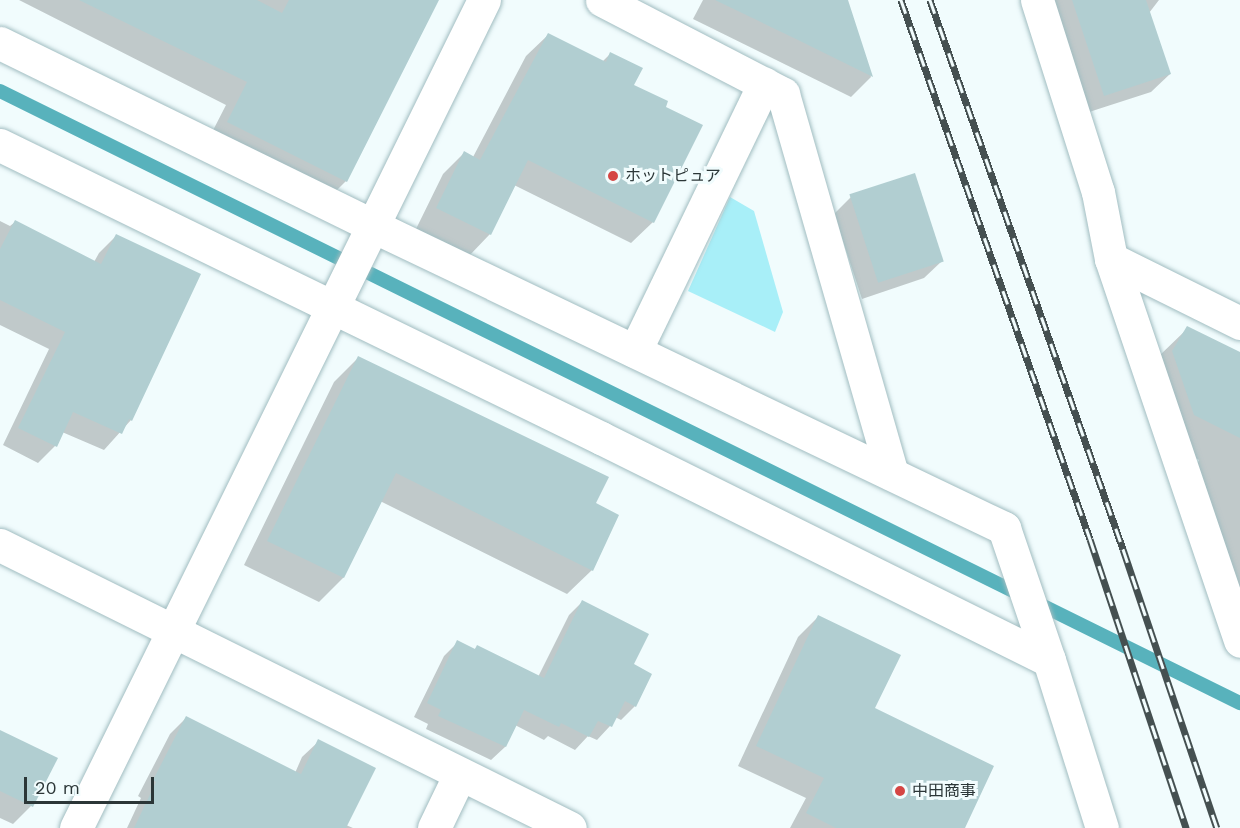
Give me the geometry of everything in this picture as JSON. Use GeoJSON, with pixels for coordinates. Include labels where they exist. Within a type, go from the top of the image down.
{"type":"FeatureCollection","features":[{"type":"Feature","properties":{"kind":"street"},"geometry":{"type":"LineString","coordinates":[[76,828],[484,0]]}},
{"type":"Feature","properties":{"kind":"street"},"geometry":{"type":"LineString","coordinates":[[602,0],[783,94],[892,474]]}},
{"type":"Feature","properties":{"kind":"street"},"geometry":{"type":"LineString","coordinates":[[1037,0],[1098,192],[1111,259],[1239,635]]}},
{"type":"Feature","properties":{"kind":"street"},"geometry":{"type":"LineString","coordinates":[[0,44],[369,232],[635,351],[1004,528],[1102,828]]}},
{"type":"Feature","properties":{"kind":"street"},"geometry":{"type":"LineString","coordinates":[[635,351],[764,84]]}},
{"type":"Feature","properties":{"kind":"street"},"geometry":{"type":"LineString","coordinates":[[0,145],[336,299],[1047,654]]}},
{"type":"Feature","properties":{"kind":"street"},"geometry":{"type":"LineString","coordinates":[[1111,259],[1240,323]]}},
{"type":"Feature","properties":{"kind":"street"},"geometry":{"type":"LineString","coordinates":[[0,545],[570,828]]}},
{"type":"Feature","properties":{"kind":"street"},"geometry":{"type":"LineString","coordinates":[[434,828],[460,774]]}},
{"type":"Feature","properties":{"kind":"shaded area"},"geometry":{"type":"Polygon","coordinates":[[[730,197],[754,211],[783,312],[775,332],[688,291],[730,197]]]}},
{"type":"Feature","properties":{"kind":"building"},"geometry":{"type":"Polygon","coordinates":[[[79,0],[257,0],[282,13],[289,0],[439,0],[347,182],[227,122],[247,82],[79,0]]]}},
{"type":"Feature","properties":{"kind":"building"},"geometry":{"type":"Polygon","coordinates":[[[715,0],[848,0],[873,77],[796,39],[715,0]]]}},
{"type":"Feature","properties":{"kind":"building"},"geometry":{"type":"Polygon","coordinates":[[[1072,0],[1146,0],[1171,74],[1104,96],[1072,0]]]}},
{"type":"Feature","properties":{"kind":"building"},"geometry":{"type":"Polygon","coordinates":[[[548,33],[606,62],[610,52],[643,68],[634,85],[668,101],[666,107],[703,125],[654,223],[528,160],[491,235],[436,208],[464,151],[480,160],[548,33]]]}},
{"type":"Feature","properties":{"kind":"building"},"geometry":{"type":"Polygon","coordinates":[[[915,173],[944,261],[878,283],[849,194],[915,173]]]}},
{"type":"Feature","properties":{"kind":"building"},"geometry":{"type":"Polygon","coordinates":[[[15,220],[101,264],[116,234],[201,274],[132,421],[129,419],[122,434],[73,412],[57,447],[18,428],[65,332],[0,300],[0,249],[15,220]]]}},
{"type":"Feature","properties":{"kind":"building"},"geometry":{"type":"Polygon","coordinates":[[[1187,326],[1240,352],[1240,438],[1194,415],[1172,351],[1187,326]]]}},
{"type":"Feature","properties":{"kind":"building"},"geometry":{"type":"Polygon","coordinates":[[[358,356],[609,477],[596,503],[619,515],[593,571],[396,473],[344,578],[267,541],[358,356]]]}},
{"type":"Feature","properties":{"kind":"building"},"geometry":{"type":"Polygon","coordinates":[[[582,600],[649,634],[634,664],[652,674],[636,707],[625,701],[612,727],[598,721],[589,737],[561,723],[559,727],[524,710],[506,747],[438,716],[441,710],[427,703],[457,640],[475,649],[477,645],[544,678],[582,600]]]}},
{"type":"Feature","properties":{"kind":"building"},"geometry":{"type":"Polygon","coordinates":[[[818,615],[901,655],[875,708],[994,766],[965,828],[836,828],[806,813],[824,778],[756,746],[818,615]]]}},
{"type":"Feature","properties":{"kind":"building"},"geometry":{"type":"Polygon","coordinates":[[[186,716],[301,774],[318,739],[376,768],[346,828],[134,828],[156,782],[153,780],[186,716]]]}},
{"type":"Feature","properties":{"kind":"building"},"geometry":{"type":"Polygon","coordinates":[[[0,730],[58,758],[33,807],[0,791],[0,730]]]}},
{"type":"Feature","properties":{"kind":"waterway"},"geometry":{"type":"LineString","coordinates":[[0,91],[1240,703]]}},
{"type":"Feature","properties":{"kind":"railway"},"geometry":{"type":"LineString","coordinates":[[901,0],[1090,539],[1186,828]]}},
{"type":"Feature","properties":{"kind":"railway"},"geometry":{"type":"LineString","coordinates":[[930,0],[1123,549],[1217,828]]}},
{"type":"Feature","properties":{"kind":"place","name":"ホットピュア"},"geometry":{"type":"Point","coordinates":[613,176]}},
{"type":"Feature","properties":{"kind":"place","name":"中田商事"},"geometry":{"type":"Point","coordinates":[900,791]}}]}
